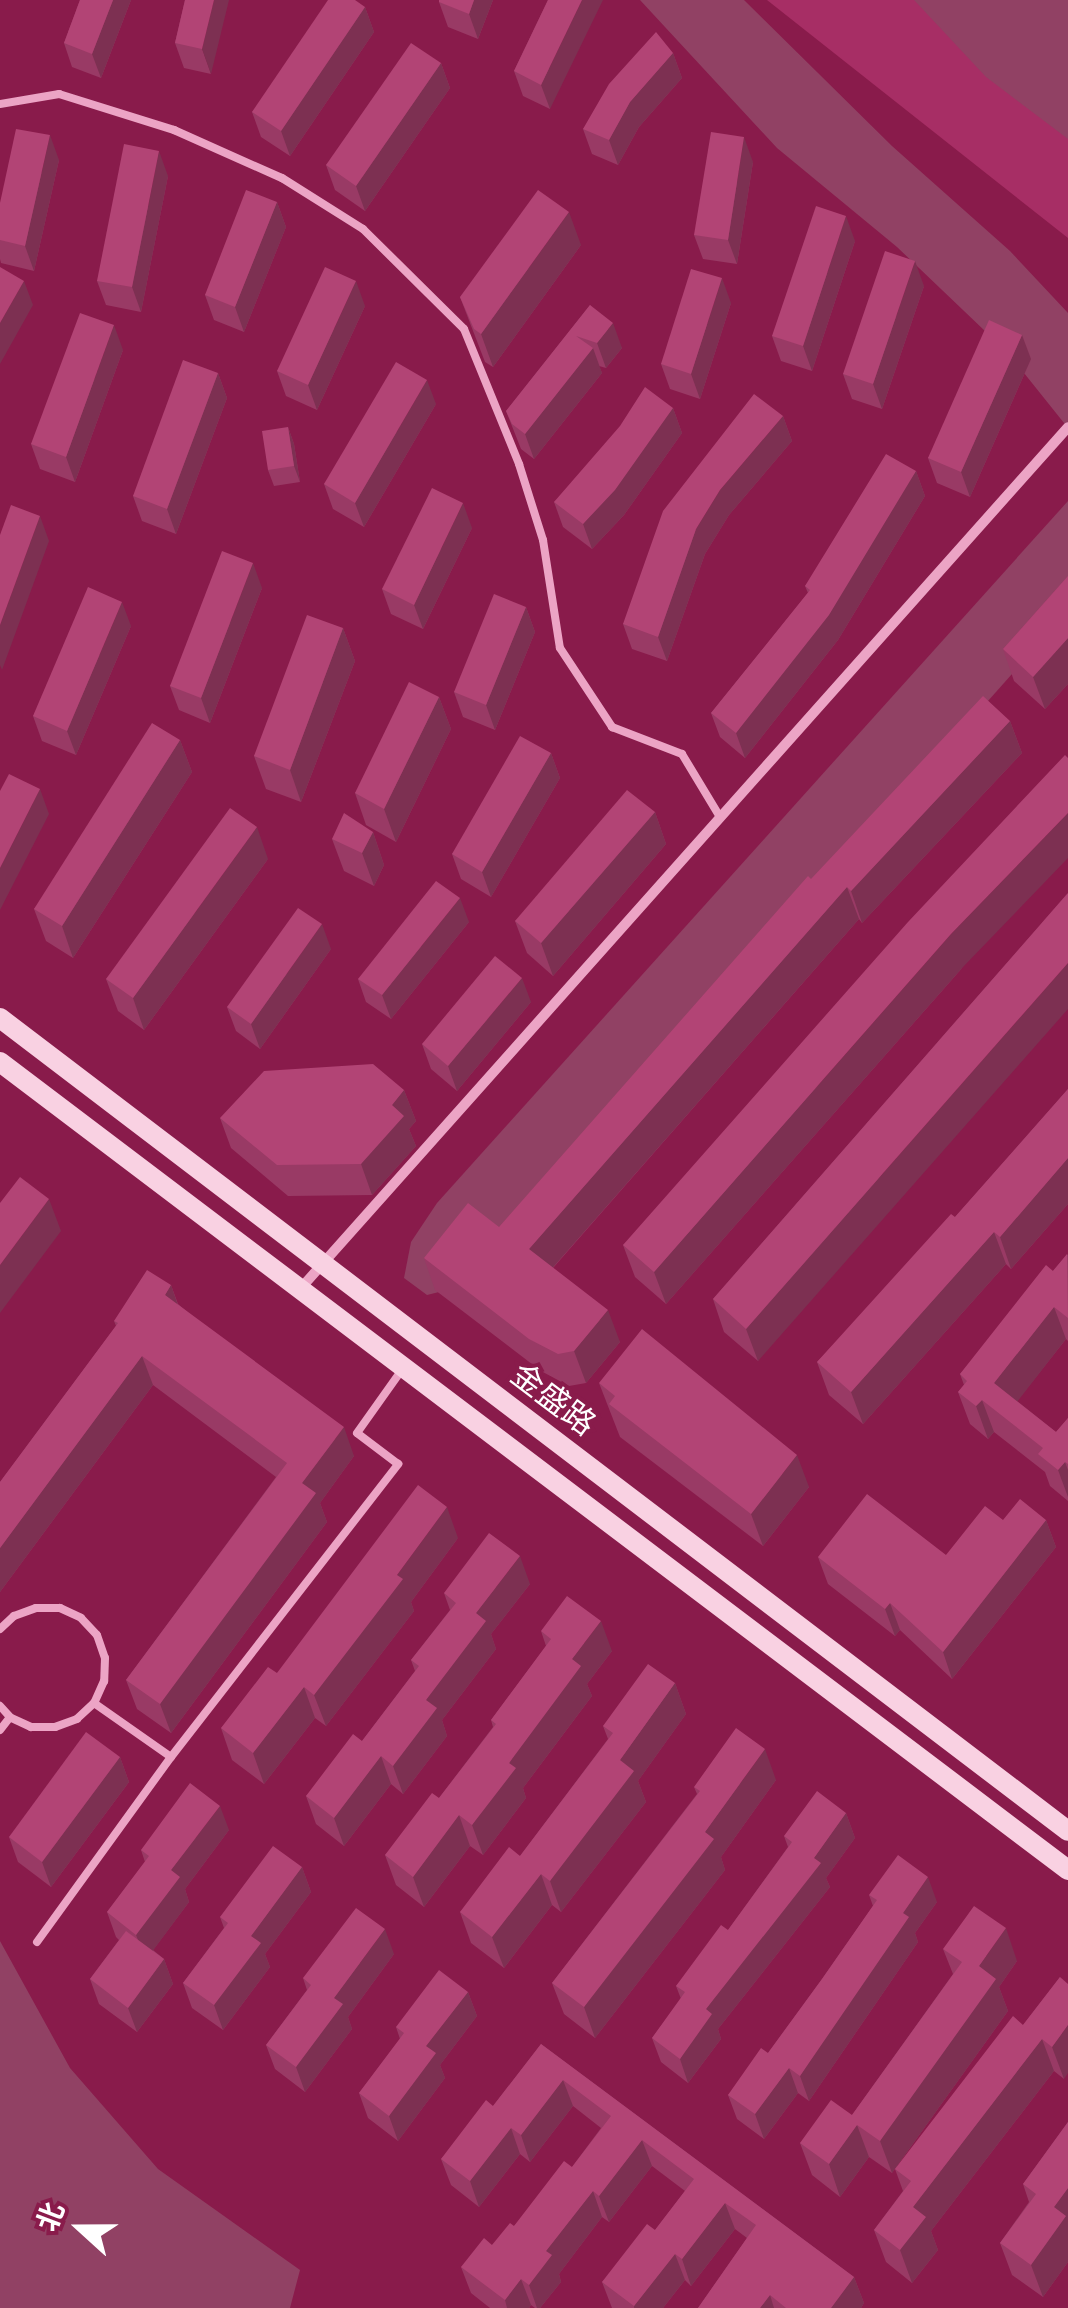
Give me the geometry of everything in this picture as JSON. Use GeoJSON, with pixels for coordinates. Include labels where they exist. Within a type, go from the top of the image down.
{"type":"FeatureCollection","features":[{"type":"Feature","properties":{"kind":"street"},"geometry":{"type":"LineString","coordinates":[[302,1288],[1068,427]]}},
{"type":"Feature","properties":{"kind":"street","name":"金盛路"},"geometry":{"type":"LineString","coordinates":[[0,1018],[1068,1831]]}},
{"type":"Feature","properties":{"kind":"street","name":"金盛路"},"geometry":{"type":"LineString","coordinates":[[0,1062],[1068,1870]]}},
{"type":"Feature","properties":{"kind":"lane"},"geometry":{"type":"LineString","coordinates":[[0,104],[59,94],[174,130],[282,178],[362,229],[464,329],[519,464],[544,540],[560,648],[612,727],[682,754],[720,818]]}},
{"type":"Feature","properties":{"kind":"lane"},"geometry":{"type":"LineString","coordinates":[[37,1942],[171,1757],[398,1464],[357,1433],[405,1366]]}},
{"type":"Feature","properties":{"kind":"lane"},"geometry":{"type":"LineString","coordinates":[[0,1628],[14,1616],[36,1608],[60,1608],[81,1618],[97,1636],[105,1658],[104,1681],[94,1703],[77,1719],[55,1728],[32,1727],[10,1717],[0,1706]]}},
{"type":"Feature","properties":{"kind":"lane"},"geometry":{"type":"LineString","coordinates":[[94,1703],[171,1757]]}},
{"type":"Feature","properties":{"kind":"lane"},"geometry":{"type":"LineString","coordinates":[[0,1730],[10,1717]]}},
{"type":"Feature","properties":{"kind":"shaded area"},"geometry":{"type":"Polygon","coordinates":[[[640,0],[744,0],[892,146],[1010,251],[1068,313],[1068,428],[1008,353],[897,247],[777,148],[640,0]]]}},
{"type":"Feature","properties":{"kind":"shaded area"},"geometry":{"type":"Polygon","coordinates":[[[767,0],[924,0],[1068,109],[1068,238],[767,0]]]}},
{"type":"Feature","properties":{"kind":"shaded area"},"geometry":{"type":"Polygon","coordinates":[[[914,0],[1068,0],[1068,139],[986,77],[914,0]]]}},
{"type":"Feature","properties":{"kind":"shaded area"},"geometry":{"type":"Polygon","coordinates":[[[1068,501],[1068,611],[512,1236],[439,1292],[427,1295],[404,1278],[411,1242],[437,1203],[1068,501]]]}},
{"type":"Feature","properties":{"kind":"shaded area"},"geometry":{"type":"Polygon","coordinates":[[[0,1941],[70,2068],[158,2169],[300,2270],[290,2308],[0,2308],[0,1941]]]}},
{"type":"Feature","properties":{"kind":"building"},"geometry":{"type":"Polygon","coordinates":[[[80,0],[113,0],[92,54],[64,43],[80,0]]]}},
{"type":"Feature","properties":{"kind":"building"},"geometry":{"type":"Polygon","coordinates":[[[185,0],[214,0],[202,49],[175,43],[185,0]]]}},
{"type":"Feature","properties":{"kind":"building"},"geometry":{"type":"Polygon","coordinates":[[[328,0],[355,0],[365,7],[281,131],[252,112],[328,0]]]}},
{"type":"Feature","properties":{"kind":"building"},"geometry":{"type":"Polygon","coordinates":[[[439,0],[474,0],[469,14],[439,0]]]}},
{"type":"Feature","properties":{"kind":"building"},"geometry":{"type":"Polygon","coordinates":[[[548,0],[582,0],[541,85],[514,71],[548,0]]]}},
{"type":"Feature","properties":{"kind":"building"},"geometry":{"type":"Polygon","coordinates":[[[656,32],[673,53],[630,102],[609,140],[583,129],[609,84],[656,32]]]}},
{"type":"Feature","properties":{"kind":"building"},"geometry":{"type":"Polygon","coordinates":[[[411,43],[441,63],[356,186],[326,165],[411,43]]]}},
{"type":"Feature","properties":{"kind":"building"},"geometry":{"type":"Polygon","coordinates":[[[16,129],[50,135],[25,246],[0,240],[0,203],[16,129]]]}},
{"type":"Feature","properties":{"kind":"building"},"geometry":{"type":"Polygon","coordinates":[[[711,132],[744,137],[728,240],[694,235],[711,132]]]}},
{"type":"Feature","properties":{"kind":"building"},"geometry":{"type":"Polygon","coordinates":[[[124,144],[159,151],[132,287],[97,281],[124,144]]]}},
{"type":"Feature","properties":{"kind":"building"},"geometry":{"type":"Polygon","coordinates":[[[246,190],[277,202],[235,307],[205,295],[246,190]]]}},
{"type":"Feature","properties":{"kind":"building"},"geometry":{"type":"Polygon","coordinates":[[[538,190],[569,212],[481,334],[474,329],[460,297],[538,190]]]}},
{"type":"Feature","properties":{"kind":"building"},"geometry":{"type":"Polygon","coordinates":[[[816,206],[846,216],[803,346],[772,336],[816,206]]]}},
{"type":"Feature","properties":{"kind":"building"},"geometry":{"type":"Polygon","coordinates":[[[885,251],[915,261],[873,384],[843,374],[885,251]]]}},
{"type":"Feature","properties":{"kind":"building"},"geometry":{"type":"Polygon","coordinates":[[[0,267],[24,281],[0,323],[0,267]]]}},
{"type":"Feature","properties":{"kind":"building"},"geometry":{"type":"Polygon","coordinates":[[[325,267],[356,281],[308,385],[277,371],[325,267]]]}},
{"type":"Feature","properties":{"kind":"building"},"geometry":{"type":"Polygon","coordinates":[[[691,269],[722,278],[691,374],[661,364],[691,269]]]}},
{"type":"Feature","properties":{"kind":"building"},"geometry":{"type":"Polygon","coordinates":[[[590,305],[613,323],[597,343],[576,336],[593,348],[525,434],[512,424],[506,411],[590,305]]]}},
{"type":"Feature","properties":{"kind":"building"},"geometry":{"type":"Polygon","coordinates":[[[80,313],[114,325],[66,457],[31,444],[80,313]]]}},
{"type":"Feature","properties":{"kind":"building"},"geometry":{"type":"Polygon","coordinates":[[[989,320],[1022,335],[961,472],[928,458],[989,320]]]}},
{"type":"Feature","properties":{"kind":"building"},"geometry":{"type":"Polygon","coordinates":[[[183,360],[218,373],[167,509],[133,496],[183,360]]]}},
{"type":"Feature","properties":{"kind":"building"},"geometry":{"type":"Polygon","coordinates":[[[396,362],[427,380],[355,503],[324,484],[396,362]]]}},
{"type":"Feature","properties":{"kind":"building"},"geometry":{"type":"Polygon","coordinates":[[[645,387],[673,408],[615,490],[583,524],[554,502],[620,426],[645,387]]]}},
{"type":"Feature","properties":{"kind":"building"},"geometry":{"type":"Polygon","coordinates":[[[754,394],[783,416],[720,490],[696,529],[658,637],[623,624],[663,511],[754,394]]]}},
{"type":"Feature","properties":{"kind":"building"},"geometry":{"type":"Polygon","coordinates":[[[288,427],[294,466],[268,470],[262,431],[288,427]]]}},
{"type":"Feature","properties":{"kind":"building"},"geometry":{"type":"Polygon","coordinates":[[[886,454],[916,471],[829,615],[736,733],[711,713],[810,590],[805,586],[886,454]]]}},
{"type":"Feature","properties":{"kind":"building"},"geometry":{"type":"Polygon","coordinates":[[[432,488],[463,503],[414,605],[382,589],[432,488]]]}},
{"type":"Feature","properties":{"kind":"building"},"geometry":{"type":"Polygon","coordinates":[[[11,505],[40,516],[0,625],[0,535],[11,505]]]}},
{"type":"Feature","properties":{"kind":"building"},"geometry":{"type":"Polygon","coordinates":[[[222,551],[253,563],[201,698],[170,686],[222,551]]]}},
{"type":"Feature","properties":{"kind":"building"},"geometry":{"type":"Polygon","coordinates":[[[1068,576],[1068,638],[1033,677],[1003,649],[1068,576]]]}},
{"type":"Feature","properties":{"kind":"building"},"geometry":{"type":"Polygon","coordinates":[[[88,587],[122,602],[67,731],[33,716],[88,587]]]}},
{"type":"Feature","properties":{"kind":"building"},"geometry":{"type":"Polygon","coordinates":[[[494,594],[526,607],[486,705],[454,692],[494,594]]]}},
{"type":"Feature","properties":{"kind":"building"},"geometry":{"type":"Polygon","coordinates":[[[307,615],[343,628],[290,770],[254,756],[307,615]]]}},
{"type":"Feature","properties":{"kind":"building"},"geometry":{"type":"Polygon","coordinates":[[[409,682],[439,697],[384,809],[355,793],[409,682]]]}},
{"type":"Feature","properties":{"kind":"building"},"geometry":{"type":"Polygon","coordinates":[[[983,696],[1010,721],[851,891],[847,887],[529,1249],[608,1310],[574,1351],[558,1354],[529,1339],[424,1258],[468,1203],[499,1227],[808,876],[811,879],[983,696]]]}},
{"type":"Feature","properties":{"kind":"building"},"geometry":{"type":"Polygon","coordinates":[[[152,723],[180,740],[62,926],[34,909],[152,723]]]}},
{"type":"Feature","properties":{"kind":"building"},"geometry":{"type":"Polygon","coordinates":[[[520,736],[551,753],[482,872],[452,854],[520,736]]]}},
{"type":"Feature","properties":{"kind":"building"},"geometry":{"type":"Polygon","coordinates":[[[1065,755],[1068,813],[951,934],[654,1272],[623,1245],[908,922],[1065,755]]]}},
{"type":"Feature","properties":{"kind":"building"},"geometry":{"type":"Polygon","coordinates":[[[9,774],[40,789],[0,868],[0,791],[9,774]]]}},
{"type":"Feature","properties":{"kind":"building"},"geometry":{"type":"Polygon","coordinates":[[[627,790],[655,812],[541,943],[515,921],[627,790]]]}},
{"type":"Feature","properties":{"kind":"building"},"geometry":{"type":"Polygon","coordinates":[[[230,808],[257,827],[133,998],[106,979],[230,808]]]}},
{"type":"Feature","properties":{"kind":"building"},"geometry":{"type":"Polygon","coordinates":[[[344,813],[373,832],[362,853],[332,839],[344,813]]]}},
{"type":"Feature","properties":{"kind":"building"},"geometry":{"type":"Polygon","coordinates":[[[436,881],[460,898],[382,995],[358,979],[436,881]]]}},
{"type":"Feature","properties":{"kind":"building"},"geometry":{"type":"Polygon","coordinates":[[[1068,893],[1068,963],[746,1329],[713,1299],[1068,893]]]}},
{"type":"Feature","properties":{"kind":"building"},"geometry":{"type":"Polygon","coordinates":[[[298,908],[322,924],[251,1024],[227,1007],[298,908]]]}},
{"type":"Feature","properties":{"kind":"building"},"geometry":{"type":"Polygon","coordinates":[[[495,956],[522,978],[448,1066],[422,1044],[495,956]]]}},
{"type":"Feature","properties":{"kind":"building"},"geometry":{"type":"Polygon","coordinates":[[[373,1064],[404,1090],[392,1105],[404,1116],[361,1164],[277,1165],[220,1118],[264,1071],[373,1064]]]}},
{"type":"Feature","properties":{"kind":"building"},"geometry":{"type":"Polygon","coordinates":[[[1068,1089],[1068,1158],[1000,1237],[994,1232],[851,1392],[817,1362],[951,1214],[955,1217],[1068,1089]]]}},
{"type":"Feature","properties":{"kind":"building"},"geometry":{"type":"Polygon","coordinates":[[[20,1177],[49,1199],[0,1265],[0,1203],[20,1177]]]}},
{"type":"Feature","properties":{"kind":"building"},"geometry":{"type":"Polygon","coordinates":[[[1067,1254],[1068,1318],[1054,1307],[994,1383],[1056,1432],[1068,1418],[1068,1464],[1065,1462],[1058,1470],[1038,1454],[1043,1448],[982,1400],[976,1406],[958,1392],[967,1381],[960,1374],[1046,1265],[1053,1271],[1067,1254]]]}},
{"type":"Feature","properties":{"kind":"building"},"geometry":{"type":"Polygon","coordinates":[[[147,1270],[171,1285],[165,1295],[344,1427],[302,1483],[316,1493],[160,1704],[126,1680],[287,1463],[142,1356],[0,1548],[0,1482],[118,1323],[114,1321],[147,1270]]]}},
{"type":"Feature","properties":{"kind":"building"},"geometry":{"type":"Polygon","coordinates":[[[642,1329],[797,1455],[751,1514],[609,1404],[615,1396],[599,1383],[642,1329]]]}},
{"type":"Feature","properties":{"kind":"building"},"geometry":{"type":"Polygon","coordinates":[[[418,1485],[447,1507],[397,1575],[403,1579],[314,1695],[304,1687],[253,1753],[221,1728],[268,1667],[277,1673],[418,1485]]]}},
{"type":"Feature","properties":{"kind":"building"},"geometry":{"type":"Polygon","coordinates":[[[867,1494],[946,1555],[985,1506],[1003,1520],[1020,1499],[1046,1520],[943,1652],[890,1603],[885,1609],[818,1557],[867,1494]]]}},
{"type":"Feature","properties":{"kind":"building"},"geometry":{"type":"Polygon","coordinates":[[[489,1533],[520,1556],[476,1613],[486,1621],[426,1700],[437,1708],[393,1766],[381,1756],[334,1818],[306,1796],[353,1734],[362,1741],[419,1666],[411,1660],[456,1603],[444,1593],[489,1533]]]}},
{"type":"Feature","properties":{"kind":"building"},"geometry":{"type":"Polygon","coordinates":[[[567,1596],[601,1621],[572,1659],[581,1666],[509,1763],[516,1768],[472,1825],[459,1815],[413,1877],[385,1855],[432,1793],[439,1798],[496,1724],[491,1720],[551,1639],[541,1631],[567,1596]]]}},
{"type":"Feature","properties":{"kind":"building"},"geometry":{"type":"Polygon","coordinates":[[[648,1664],[675,1683],[620,1760],[634,1771],[550,1881],[541,1874],[492,1937],[460,1912],[509,1847],[520,1856],[613,1733],[603,1726],[648,1664]]]}},
{"type":"Feature","properties":{"kind":"building"},"geometry":{"type":"Polygon","coordinates":[[[736,1728],[765,1749],[705,1832],[714,1839],[584,2007],[552,1983],[700,1791],[694,1787],[736,1728]]]}},
{"type":"Feature","properties":{"kind":"building"},"geometry":{"type":"Polygon","coordinates":[[[86,1732],[120,1757],[42,1862],[9,1837],[86,1732]]]}},
{"type":"Feature","properties":{"kind":"building"},"geometry":{"type":"Polygon","coordinates":[[[190,1783],[220,1806],[171,1870],[180,1877],[136,1935],[107,1912],[149,1856],[141,1850],[190,1783]]]}},
{"type":"Feature","properties":{"kind":"building"},"geometry":{"type":"Polygon","coordinates":[[[817,1791],[846,1813],[814,1858],[821,1863],[706,2009],[712,2014],[680,2059],[652,2038],[685,1992],[676,1986],[721,1925],[728,1930],[792,1842],[784,1836],[817,1791]]]}},
{"type":"Feature","properties":{"kind":"building"},"geometry":{"type":"Polygon","coordinates":[[[273,1846],[302,1867],[251,1936],[261,1943],[214,2005],[183,1983],[228,1923],[220,1917],[273,1846]]]}},
{"type":"Feature","properties":{"kind":"building"},"geometry":{"type":"Polygon","coordinates":[[[898,1855],[928,1877],[903,1913],[909,1917],[800,2076],[789,2068],[755,2114],[728,2095],[761,2048],[768,2053],[822,1979],[877,1900],[869,1895],[898,1855]]]}},
{"type":"Feature","properties":{"kind":"building"},"geometry":{"type":"Polygon","coordinates":[[[974,1906],[1006,1928],[979,1966],[996,1979],[880,2141],[857,2125],[829,2164],[800,2143],[831,2100],[852,2115],[962,1962],[943,1949],[974,1906]]]}},
{"type":"Feature","properties":{"kind":"building"},"geometry":{"type":"Polygon","coordinates":[[[356,1908],[385,1929],[334,1998],[343,2004],[296,2067],[266,2045],[311,1985],[303,1978],[356,1908]]]}},
{"type":"Feature","properties":{"kind":"building"},"geometry":{"type":"Polygon","coordinates":[[[126,1931],[164,1959],[128,2008],[90,1979],[126,1931]]]}},
{"type":"Feature","properties":{"kind":"building"},"geometry":{"type":"Polygon","coordinates":[[[439,1970],[468,1992],[426,2046],[436,2053],[389,2116],[359,2093],[404,2033],[396,2027],[439,1970]]]}},
{"type":"Feature","properties":{"kind":"building"},"geometry":{"type":"Polygon","coordinates":[[[1060,1977],[1068,1984],[1068,2025],[1052,2047],[1042,2039],[913,2207],[926,2217],[900,2250],[874,2230],[911,2181],[895,2169],[1013,2016],[1023,2025],[1060,1977]]]}},
{"type":"Feature","properties":{"kind":"building"},"geometry":{"type":"Polygon","coordinates":[[[541,2044],[854,2277],[831,2308],[786,2308],[770,2295],[760,2308],[698,2308],[756,2225],[725,2203],[682,2259],[675,2254],[634,2306],[602,2282],[647,2224],[655,2230],[694,2179],[642,2140],[599,2196],[593,2191],[546,2251],[552,2255],[529,2285],[521,2279],[505,2300],[461,2267],[484,2238],[492,2245],[510,2223],[514,2226],[564,2161],[572,2167],[611,2116],[563,2080],[521,2135],[511,2128],[470,2181],[441,2159],[486,2100],[493,2106],[541,2044]]]}},
{"type":"Feature","properties":{"kind":"building"},"geometry":{"type":"Polygon","coordinates":[[[1068,2122],[1068,2188],[1054,2207],[1066,2216],[1031,2265],[1000,2243],[1036,2194],[1023,2184],[1068,2122]]]}}]}
